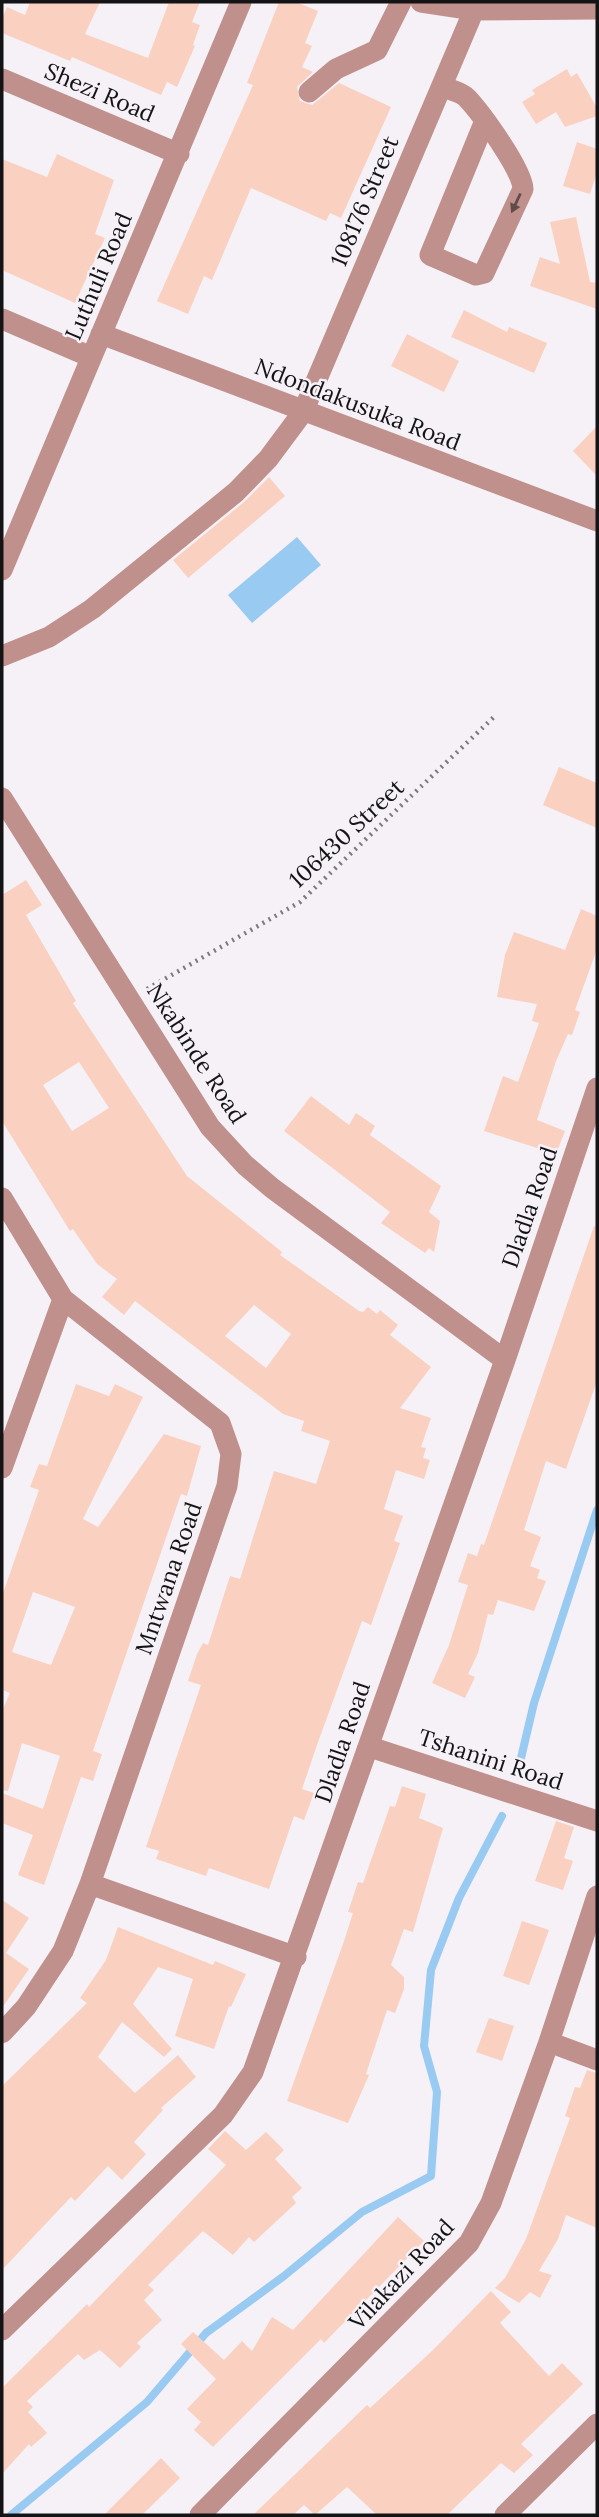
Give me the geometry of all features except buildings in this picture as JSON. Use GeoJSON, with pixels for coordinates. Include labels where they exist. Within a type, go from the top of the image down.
{"type":"FeatureCollection","features":[{"type":"Feature","properties":{"kind":"street","name":"Luthuli Road"},"geometry":{"type":"LineString","coordinates":[[2,570],[241,2]]}},
{"type":"Feature","properties":{"kind":"street"},"geometry":{"type":"LineString","coordinates":[[309,92],[336,69],[377,50],[401,2]]}},
{"type":"Feature","properties":{"kind":"street"},"geometry":{"type":"LineString","coordinates":[[421,2],[474,10],[597,9]]}},
{"type":"Feature","properties":{"kind":"street","name":"108176 Street"},"geometry":{"type":"LineString","coordinates":[[2,656],[71,625],[123,584],[236,492],[268,459],[303,412],[474,10]]}},
{"type":"Feature","properties":{"kind":"street","name":"Shezi Road"},"geometry":{"type":"LineString","coordinates":[[2,79],[179,154]]}},
{"type":"Feature","properties":{"kind":"street"},"geometry":{"type":"LineString","coordinates":[[442,86],[466,97],[484,122],[522,181],[523,189],[484,273],[476,275],[430,255],[484,122]]}},
{"type":"Feature","properties":{"kind":"street"},"geometry":{"type":"LineString","coordinates":[[2,319],[91,357]]}},
{"type":"Feature","properties":{"kind":"street","name":"Ndondakusuka Road"},"geometry":{"type":"LineString","coordinates":[[101,334],[597,521]]}},
{"type":"Feature","properties":{"kind":"street","name":"Nkabinde Road"},"geometry":{"type":"LineString","coordinates":[[2,798],[131,998],[210,1127],[245,1166],[505,1360]]}},
{"type":"Feature","properties":{"kind":"street","name":"Dladla Road"},"geometry":{"type":"LineString","coordinates":[[2,2330],[240,2096],[257,2063],[505,1360],[597,1088]]}},
{"type":"Feature","properties":{"kind":"street","name":"Mntwana Road"},"geometry":{"type":"LineString","coordinates":[[2,1198],[63,1299],[210,1414],[224,1431],[231,1454],[227,1486],[90,1884],[50,1975],[2,2032]]}},
{"type":"Feature","properties":{"kind":"street"},"geometry":{"type":"LineString","coordinates":[[2,1468],[63,1299]]}},
{"type":"Feature","properties":{"kind":"street","name":"Tshanini Road"},"geometry":{"type":"LineString","coordinates":[[369,1747],[597,1821]]}},
{"type":"Feature","properties":{"kind":"street"},"geometry":{"type":"LineString","coordinates":[[90,1884],[296,1957]]}},
{"type":"Feature","properties":{"kind":"street","name":"Vilakazi Road"},"geometry":{"type":"LineString","coordinates":[[200,2515],[469,2243],[491,2203],[549,2042],[597,1896]]}},
{"type":"Feature","properties":{"kind":"street"},"geometry":{"type":"LineString","coordinates":[[549,2042],[597,2060]]}},
{"type":"Feature","properties":{"kind":"street"},"geometry":{"type":"LineString","coordinates":[[505,2515],[597,2424]]}},
{"type":"Feature","properties":{"kind":"path","name":"106430 Street"},"geometry":{"type":"LineString","coordinates":[[131,998],[300,902],[496,715]]}},
{"type":"Feature","properties":{"kind":"water"},"geometry":{"type":"Polygon","coordinates":[[[297,537],[321,565],[252,623],[228,595],[297,537]]]}},
{"type":"Feature","properties":{"kind":"waterway"},"geometry":{"type":"LineString","coordinates":[[521,1758],[534,1703],[597,1510]]}},
{"type":"Feature","properties":{"kind":"waterway"},"geometry":{"type":"LineString","coordinates":[[11,2515],[147,2402],[206,2333],[284,2276],[362,2212],[431,2176],[437,2092],[424,2046],[431,1970],[459,1898],[502,1816]]}}]}
